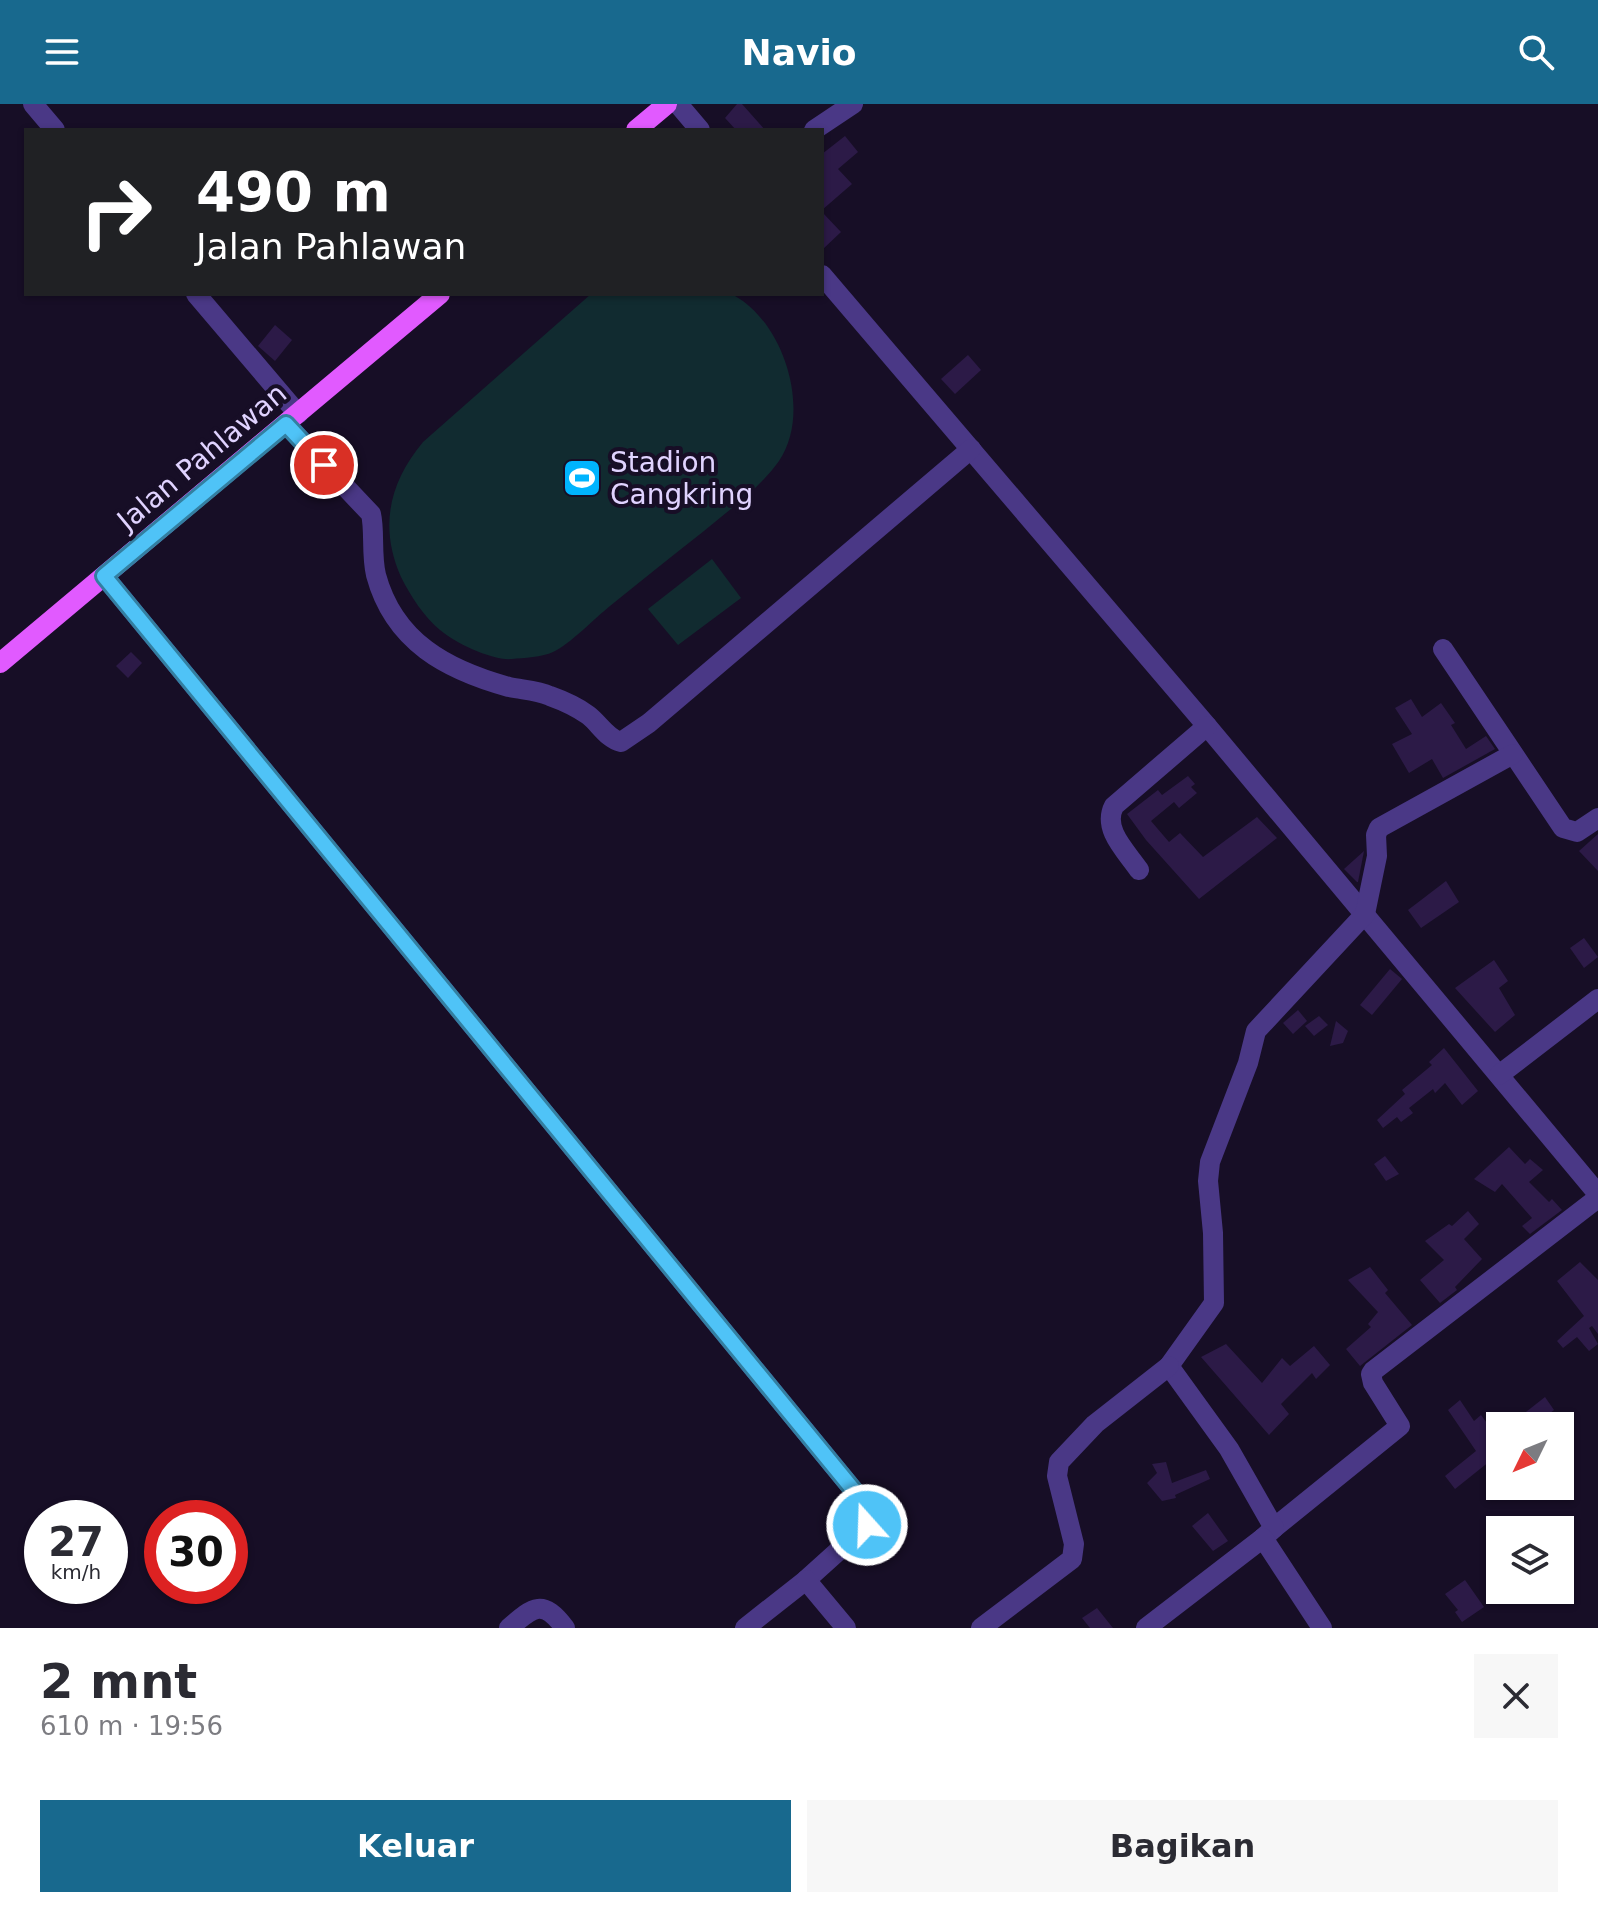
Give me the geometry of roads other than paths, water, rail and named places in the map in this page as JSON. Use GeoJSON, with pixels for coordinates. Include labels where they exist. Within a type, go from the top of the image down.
{"type":"FeatureCollection","features":[{"type":"Feature","properties":{"kind":"main road"},"geometry":{"type":"LineString","coordinates":[[638,128],[667,104]]}},
{"type":"Feature","properties":{"kind":"main road","name":"Jalan Pahlawan"},"geometry":{"type":"LineString","coordinates":[[0,663],[438,296]]}},
{"type":"Feature","properties":{"kind":"street"},"geometry":{"type":"LineString","coordinates":[[33,104],[53,128]]}},
{"type":"Feature","properties":{"kind":"street"},"geometry":{"type":"LineString","coordinates":[[678,104],[698,128]]}},
{"type":"Feature","properties":{"kind":"street"},"geometry":{"type":"LineString","coordinates":[[817,128],[853,104]]}},
{"type":"Feature","properties":{"kind":"street"},"geometry":{"type":"LineString","coordinates":[[824,277],[1207,726],[1598,1196],[1373,1371],[1373,1383],[1400,1426],[1146,1628]]}},
{"type":"Feature","properties":{"kind":"street"},"geometry":{"type":"LineString","coordinates":[[198,296],[292,419],[371,514],[372,558],[379,586],[393,614],[418,644],[448,666],[468,674],[513,688],[537,691],[576,707],[615,741],[621,742],[649,723],[971,449]]}},
{"type":"Feature","properties":{"kind":"street"},"geometry":{"type":"LineString","coordinates":[[104,576],[860,1498],[870,1515],[867,1525],[806,1580],[745,1628]]}},
{"type":"Feature","properties":{"kind":"street"},"geometry":{"type":"LineString","coordinates":[[1443,649],[1563,828],[1577,832],[1598,818]]}},
{"type":"Feature","properties":{"kind":"street"},"geometry":{"type":"LineString","coordinates":[[1139,870],[1111,829],[1109,815],[1114,806],[1207,726]]}},
{"type":"Feature","properties":{"kind":"street"},"geometry":{"type":"LineString","coordinates":[[981,1628],[1072,1559],[1074,1544],[1057,1476],[1059,1462],[1095,1424],[1169,1366],[1214,1303],[1213,1233],[1208,1181],[1210,1162],[1248,1063],[1256,1031],[1365,914],[1377,856],[1376,835],[1379,828],[1513,754]]}},
{"type":"Feature","properties":{"kind":"street"},"geometry":{"type":"LineString","coordinates":[[1499,1075],[1598,999]]}},
{"type":"Feature","properties":{"kind":"street"},"geometry":{"type":"LineString","coordinates":[[1169,1366],[1229,1449],[1268,1533],[1322,1628]]}},
{"type":"Feature","properties":{"kind":"street"},"geometry":{"type":"LineString","coordinates":[[806,1580],[846,1628]]}},
{"type":"Feature","properties":{"kind":"street"},"geometry":{"type":"LineString","coordinates":[[509,1628],[528,1612],[539,1608],[554,1614],[565,1628]]}},
{"type":"Feature","properties":{"kind":"place","name":"Stadion Cangkring"},"geometry":{"type":"Point","coordinates":[582,478]}}]}
